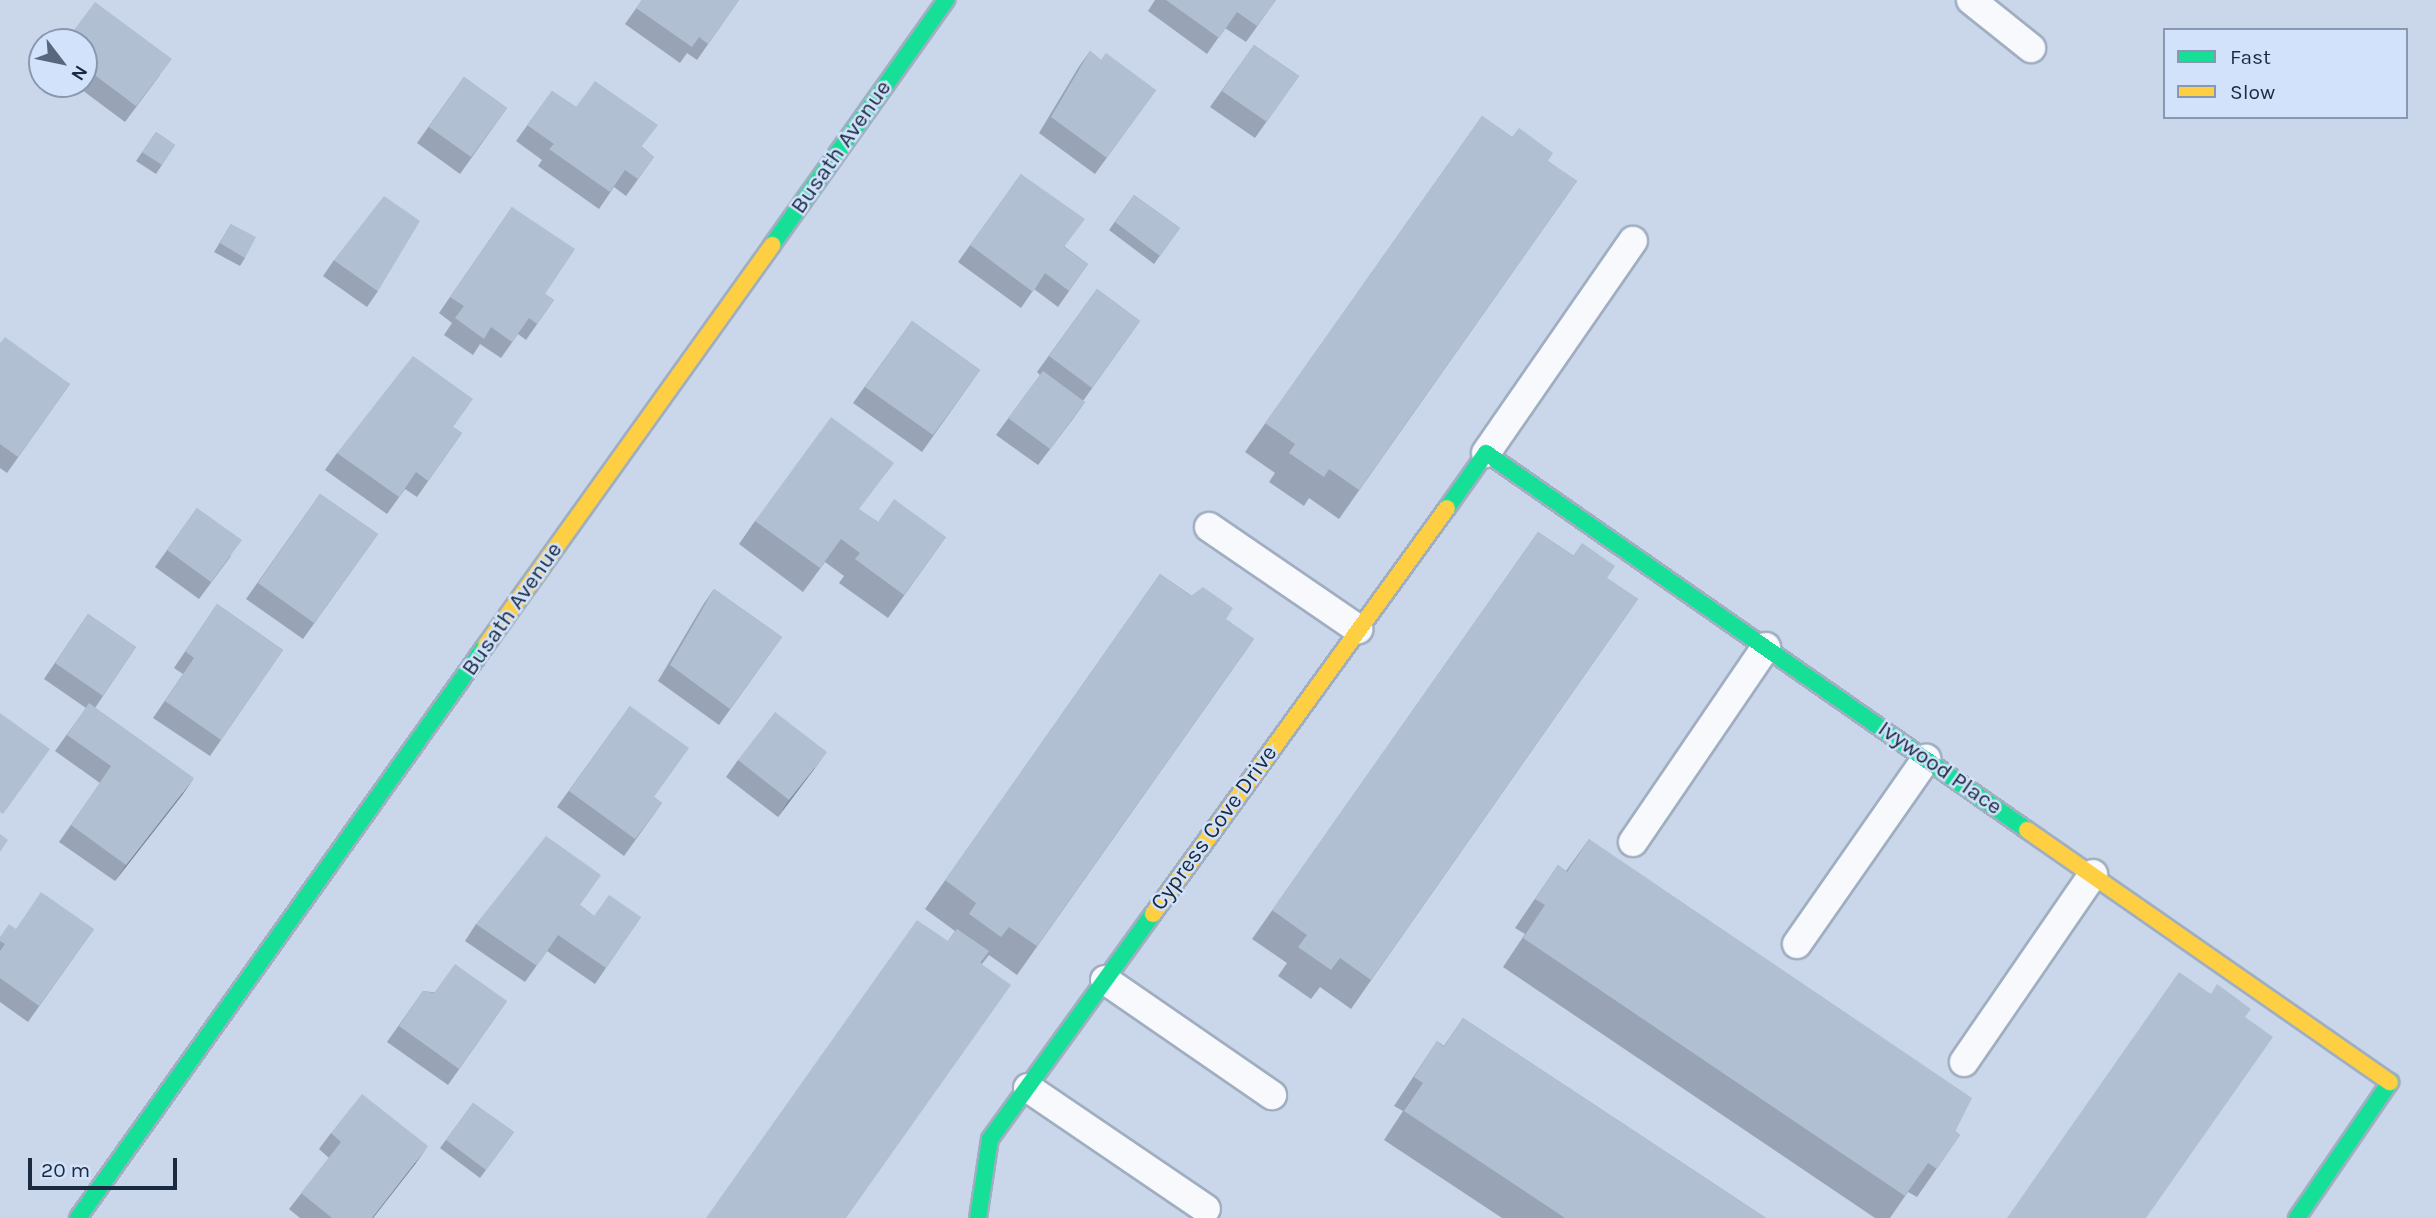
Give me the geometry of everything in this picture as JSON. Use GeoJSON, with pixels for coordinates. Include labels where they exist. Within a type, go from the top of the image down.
{"type":"FeatureCollection","features":[{"type":"Feature","properties":{"kind":"street","name":"Busath Avenue"},"geometry":{"type":"LineString","coordinates":[[78,1218],[946,0]]}},
{"type":"Feature","properties":{"kind":"street","name":"Cypress Cove Drive"},"geometry":{"type":"LineString","coordinates":[[978,1218],[990,1139],[1486,453]]}},
{"type":"Feature","properties":{"kind":"street","name":"Ivywood Place"},"geometry":{"type":"LineString","coordinates":[[1486,453],[2393,1084],[2297,1218]]}},
{"type":"Feature","properties":{"kind":"lane"},"geometry":{"type":"LineString","coordinates":[[1971,0],[2031,48]]}},
{"type":"Feature","properties":{"kind":"lane"},"geometry":{"type":"LineString","coordinates":[[1486,453],[1633,241]]}},
{"type":"Feature","properties":{"kind":"lane"},"geometry":{"type":"LineString","coordinates":[[1209,527],[1358,629]]}},
{"type":"Feature","properties":{"kind":"lane"},"geometry":{"type":"LineString","coordinates":[[1633,842],[1766,647]]}},
{"type":"Feature","properties":{"kind":"lane"},"geometry":{"type":"LineString","coordinates":[[1797,944],[1926,759]]}},
{"type":"Feature","properties":{"kind":"lane"},"geometry":{"type":"LineString","coordinates":[[1964,1062],[2093,874]]}},
{"type":"Feature","properties":{"kind":"lane"},"geometry":{"type":"LineString","coordinates":[[1105,980],[1272,1095]]}},
{"type":"Feature","properties":{"kind":"lane"},"geometry":{"type":"LineString","coordinates":[[1028,1088],[1206,1209]]}},
{"type":"Feature","properties":{"kind":"building"},"geometry":{"type":"Polygon","coordinates":[[[642,0],[739,0],[708,44],[699,37],[692,47],[636,8],[642,0]]]}},
{"type":"Feature","properties":{"kind":"building"},"geometry":{"type":"Polygon","coordinates":[[[1166,0],[1276,0],[1257,26],[1237,12],[1219,38],[1166,0]]]}},
{"type":"Feature","properties":{"kind":"building"},"geometry":{"type":"Polygon","coordinates":[[[95,2],[172,59],[136,106],[98,78],[98,28],[76,28],[95,2]]]}},
{"type":"Feature","properties":{"kind":"building"},"geometry":{"type":"Polygon","coordinates":[[[1254,45],[1299,76],[1267,122],[1222,91],[1254,45]]]}},
{"type":"Feature","properties":{"kind":"building"},"geometry":{"type":"Polygon","coordinates":[[[1090,51],[1101,60],[1106,53],[1156,90],[1107,158],[1051,117],[1090,51]]]}},
{"type":"Feature","properties":{"kind":"building"},"geometry":{"type":"Polygon","coordinates":[[[464,77],[507,108],[471,157],[429,127],[464,77]]]}},
{"type":"Feature","properties":{"kind":"building"},"geometry":{"type":"Polygon","coordinates":[[[595,81],[658,125],[641,147],[654,157],[638,179],[625,170],[610,192],[549,149],[554,144],[527,125],[552,91],[576,107],[595,81]]]}},
{"type":"Feature","properties":{"kind":"building"},"geometry":{"type":"Polygon","coordinates":[[[1482,116],[1512,137],[1519,128],[1553,153],[1548,161],[1577,181],[1359,490],[1329,469],[1324,477],[1289,453],[1295,444],[1265,423],[1482,116]]]}},
{"type":"Feature","properties":{"kind":"building"},"geometry":{"type":"Polygon","coordinates":[[[156,132],[175,145],[162,165],[142,152],[156,132]]]}},
{"type":"Feature","properties":{"kind":"building"},"geometry":{"type":"Polygon","coordinates":[[[1021,174],[1085,219],[1064,247],[1088,264],[1069,291],[1045,273],[1033,292],[970,245],[1021,174]]]}},
{"type":"Feature","properties":{"kind":"building"},"geometry":{"type":"Polygon","coordinates":[[[1134,195],[1180,228],[1160,256],[1115,222],[1134,195]]]}},
{"type":"Feature","properties":{"kind":"building"},"geometry":{"type":"Polygon","coordinates":[[[384,196],[420,221],[378,291],[334,260],[384,196]]]}},
{"type":"Feature","properties":{"kind":"building"},"geometry":{"type":"Polygon","coordinates":[[[512,207],[575,249],[545,294],[554,300],[537,324],[529,318],[512,342],[491,327],[484,339],[455,318],[464,306],[450,297],[512,207]]]}},
{"type":"Feature","properties":{"kind":"building"},"geometry":{"type":"Polygon","coordinates":[[[231,224],[256,237],[245,258],[220,243],[231,224]]]}},
{"type":"Feature","properties":{"kind":"building"},"geometry":{"type":"Polygon","coordinates":[[[1097,289],[1140,321],[1092,388],[1049,356],[1097,289]]]}},
{"type":"Feature","properties":{"kind":"building"},"geometry":{"type":"Polygon","coordinates":[[[912,321],[980,370],[933,435],[865,387],[912,321]]]}},
{"type":"Feature","properties":{"kind":"building"},"geometry":{"type":"Polygon","coordinates":[[[5,337],[70,384],[18,457],[0,444],[0,343],[5,337]]]}},
{"type":"Feature","properties":{"kind":"building"},"geometry":{"type":"Polygon","coordinates":[[[413,356],[473,399],[453,427],[462,433],[428,481],[416,472],[399,497],[337,453],[413,356]]]}},
{"type":"Feature","properties":{"kind":"building"},"geometry":{"type":"Polygon","coordinates":[[[1043,371],[1085,402],[1050,449],[1008,418],[1043,371]]]}},
{"type":"Feature","properties":{"kind":"building"},"geometry":{"type":"Polygon","coordinates":[[[831,417],[894,463],[859,509],[878,522],[894,499],[946,537],[904,595],[855,559],[860,553],[841,539],[820,568],[755,521],[831,417]]]}},
{"type":"Feature","properties":{"kind":"building"},"geometry":{"type":"Polygon","coordinates":[[[320,494],[378,534],[314,623],[258,583],[320,494]]]}},
{"type":"Feature","properties":{"kind":"building"},"geometry":{"type":"Polygon","coordinates":[[[197,508],[242,540],[211,582],[167,550],[197,508]]]}},
{"type":"Feature","properties":{"kind":"building"},"geometry":{"type":"Polygon","coordinates":[[[1538,532],[1573,556],[1582,543],[1615,566],[1607,578],[1638,599],[1371,980],[1340,958],[1331,970],[1298,947],[1307,935],[1272,910],[1538,532]]]}},
{"type":"Feature","properties":{"kind":"building"},"geometry":{"type":"Polygon","coordinates":[[[1160,574],[1191,596],[1203,587],[1233,608],[1226,619],[1254,639],[1037,946],[1009,927],[1001,937],[969,914],[976,903],[945,880],[1160,574]]]}},
{"type":"Feature","properties":{"kind":"building"},"geometry":{"type":"Polygon","coordinates":[[[714,589],[782,637],[730,709],[670,665],[714,589]]]}},
{"type":"Feature","properties":{"kind":"building"},"geometry":{"type":"Polygon","coordinates":[[[217,604],[283,650],[221,740],[165,701],[194,658],[185,651],[217,604]]]}},
{"type":"Feature","properties":{"kind":"building"},"geometry":{"type":"Polygon","coordinates":[[[88,614],[136,647],[103,696],[55,663],[88,614]]]}},
{"type":"Feature","properties":{"kind":"building"},"geometry":{"type":"Polygon","coordinates":[[[89,703],[194,778],[126,865],[71,825],[111,766],[67,735],[89,703]]]}},
{"type":"Feature","properties":{"kind":"building"},"geometry":{"type":"Polygon","coordinates":[[[630,706],[689,748],[654,797],[662,803],[635,839],[569,791],[630,706]]]}},
{"type":"Feature","properties":{"kind":"building"},"geometry":{"type":"Polygon","coordinates":[[[775,712],[827,752],[789,800],[738,760],[775,712]]]}},
{"type":"Feature","properties":{"kind":"building"},"geometry":{"type":"Polygon","coordinates":[[[0,713],[50,749],[3,814],[0,812],[0,713]]]}},
{"type":"Feature","properties":{"kind":"building"},"geometry":{"type":"Polygon","coordinates":[[[0,834],[8,840],[0,852],[0,834]]]}},
{"type":"Feature","properties":{"kind":"building"},"geometry":{"type":"Polygon","coordinates":[[[546,836],[601,875],[580,905],[594,916],[609,895],[641,917],[606,968],[558,935],[537,966],[476,924],[546,836]]]}},
{"type":"Feature","properties":{"kind":"building"},"geometry":{"type":"Polygon","coordinates":[[[1589,839],[1972,1098],[1955,1132],[1960,1135],[1937,1169],[1928,1163],[1905,1196],[1523,938],[1545,905],[1535,899],[1558,865],[1567,872],[1589,839]]]}},
{"type":"Feature","properties":{"kind":"building"},"geometry":{"type":"Polygon","coordinates":[[[41,892],[94,929],[39,1006],[0,978],[0,951],[5,944],[0,941],[0,937],[9,924],[16,929],[41,892]]]}},
{"type":"Feature","properties":{"kind":"building"},"geometry":{"type":"Polygon","coordinates":[[[917,920],[948,941],[957,929],[989,951],[980,963],[1011,985],[846,1218],[706,1218],[917,920]]]}},
{"type":"Feature","properties":{"kind":"building"},"geometry":{"type":"Polygon","coordinates":[[[455,964],[507,1001],[459,1069],[399,1026],[423,991],[434,993],[455,964]]]}},
{"type":"Feature","properties":{"kind":"building"},"geometry":{"type":"Polygon","coordinates":[[[2179,972],[2211,994],[2217,984],[2251,1009],[2245,1017],[2273,1037],[2146,1218],[2007,1218],[2179,972]]]}},
{"type":"Feature","properties":{"kind":"building"},"geometry":{"type":"Polygon","coordinates":[[[1463,1018],[1766,1218],[1565,1218],[1404,1111],[1423,1083],[1414,1077],[1437,1041],[1444,1047],[1463,1018]]]}},
{"type":"Feature","properties":{"kind":"building"},"geometry":{"type":"Polygon","coordinates":[[[362,1094],[428,1146],[372,1218],[332,1218],[301,1193],[341,1142],[331,1133],[362,1094]]]}},
{"type":"Feature","properties":{"kind":"building"},"geometry":{"type":"Polygon","coordinates":[[[473,1103],[514,1132],[486,1170],[446,1140],[473,1103]]]}},
{"type":"Feature","properties":{"kind":"traffic: fast"},"geometry":{"type":"LineString","coordinates":[[772,245],[946,0]]}},
{"type":"Feature","properties":{"kind":"traffic: fast"},"geometry":{"type":"LineString","coordinates":[[1447,508],[1486,453],[2027,830]]}},
{"type":"Feature","properties":{"kind":"traffic: fast"},"geometry":{"type":"LineString","coordinates":[[78,1218],[486,645]]}},
{"type":"Feature","properties":{"kind":"traffic: fast"},"geometry":{"type":"LineString","coordinates":[[978,1218],[990,1139],[1153,914]]}},
{"type":"Feature","properties":{"kind":"traffic: fast"},"geometry":{"type":"LineString","coordinates":[[2297,1218],[2390,1082]]}},
{"type":"Feature","properties":{"kind":"traffic: slow"},"geometry":{"type":"LineString","coordinates":[[486,645],[772,245]]}},
{"type":"Feature","properties":{"kind":"traffic: slow"},"geometry":{"type":"LineString","coordinates":[[1153,914],[1447,508]]}},
{"type":"Feature","properties":{"kind":"traffic: slow"},"geometry":{"type":"LineString","coordinates":[[2027,830],[2390,1082]]}}]}
